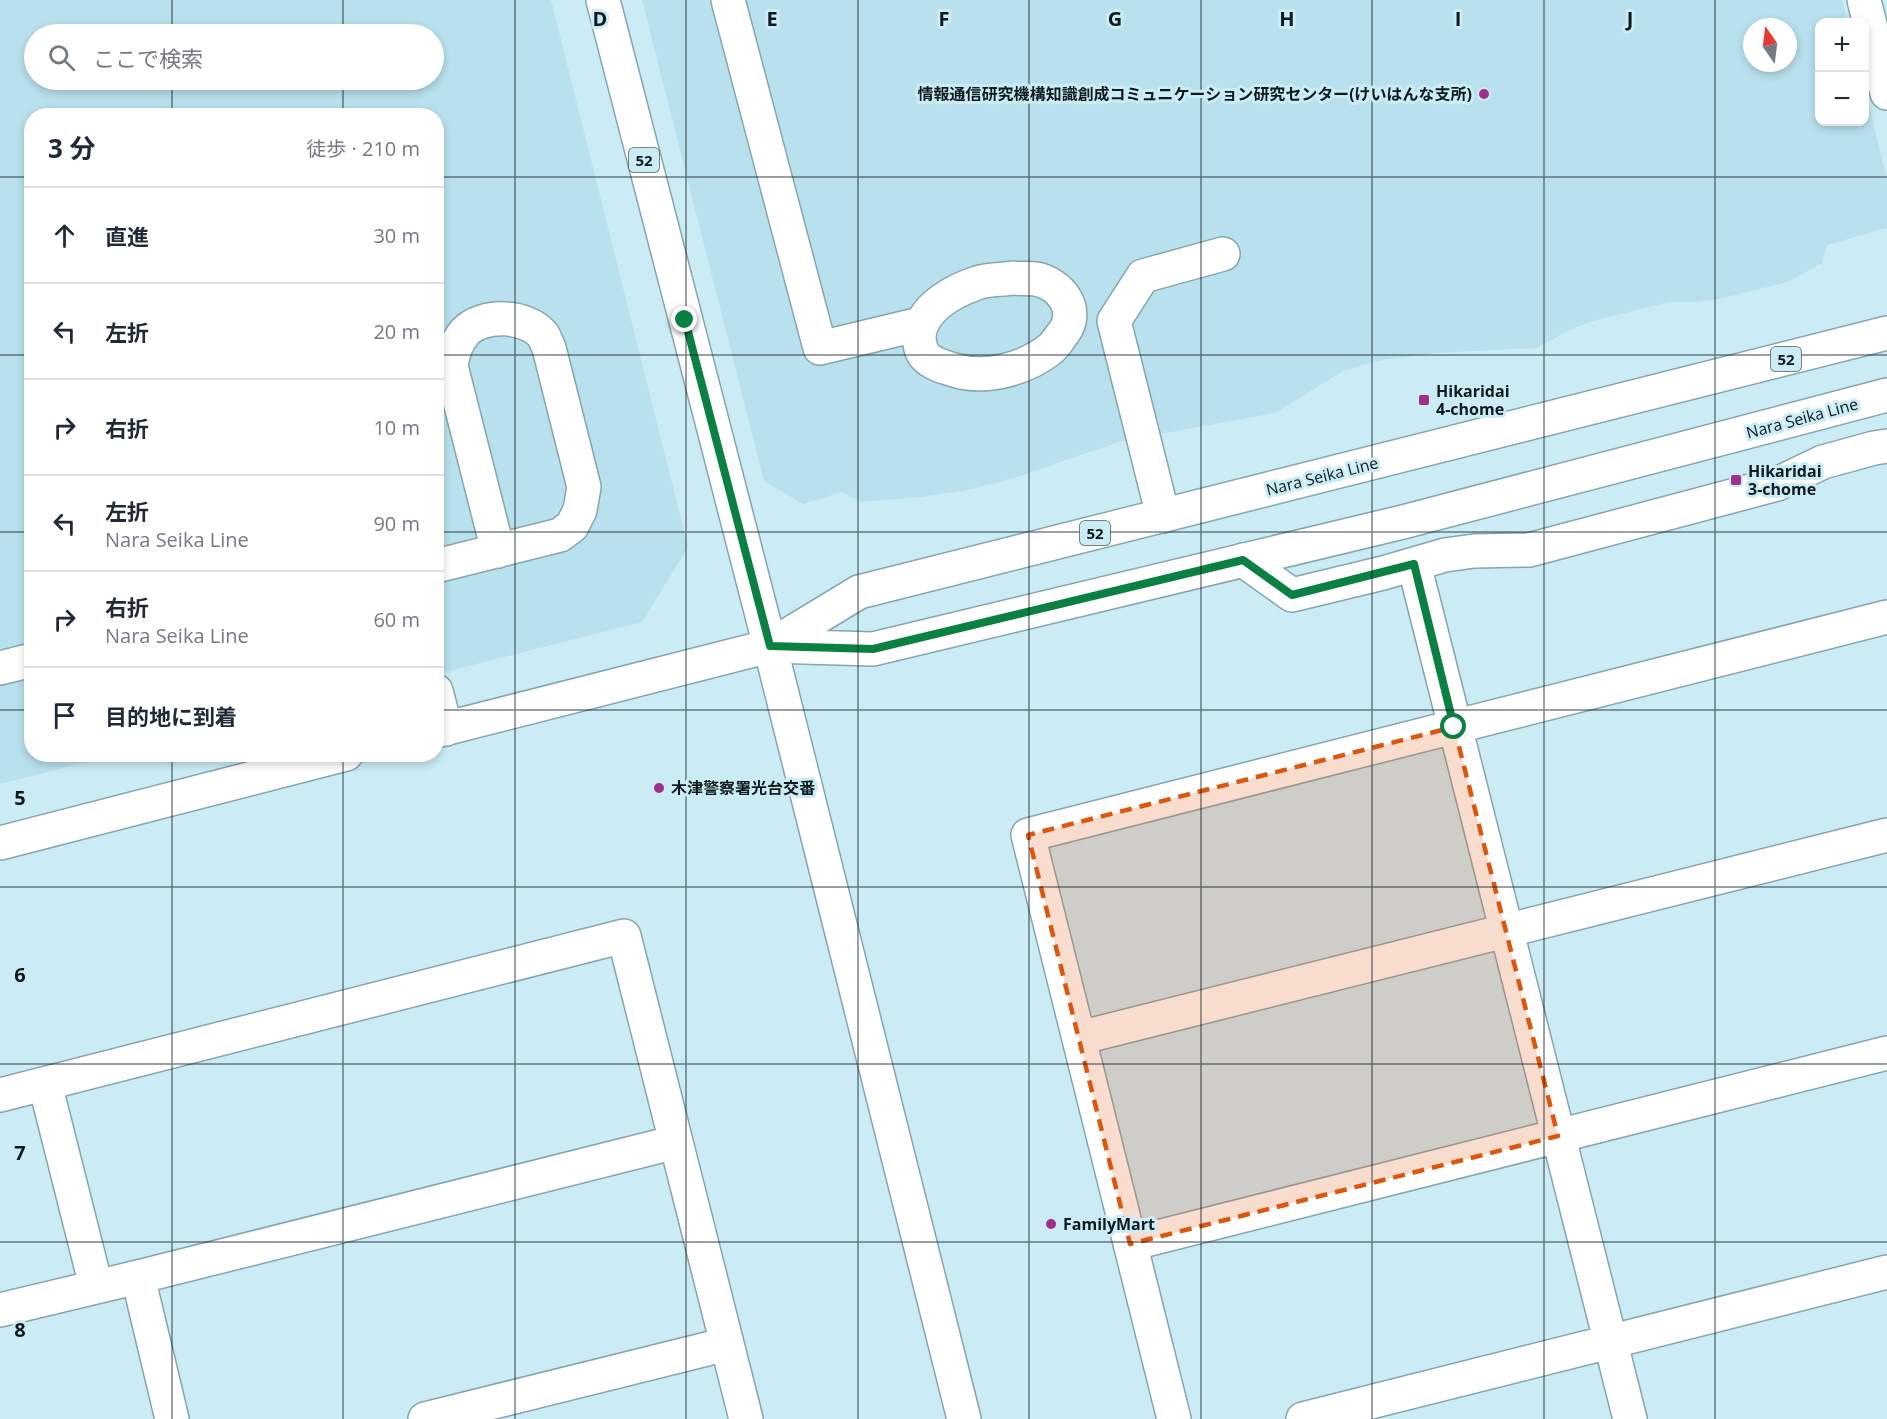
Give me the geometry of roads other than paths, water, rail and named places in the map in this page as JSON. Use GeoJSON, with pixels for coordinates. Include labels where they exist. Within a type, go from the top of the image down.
{"type":"FeatureCollection","features":[{"type":"Feature","properties":{"kind":"street","name":"52"},"geometry":{"type":"LineString","coordinates":[[603,0],[770,646]]}},
{"type":"Feature","properties":{"kind":"street"},"geometry":{"type":"LineString","coordinates":[[728,0],[820,348],[920,324]]}},
{"type":"Feature","properties":{"kind":"street"},"geometry":{"type":"LineString","coordinates":[[1864,0],[1887,93]]}},
{"type":"Feature","properties":{"kind":"street"},"geometry":{"type":"LineString","coordinates":[[1163,516],[1114,321],[1143,276],[1223,254]]}},
{"type":"Feature","properties":{"kind":"street"},"geometry":{"type":"LineString","coordinates":[[1013,278],[1037,279],[1055,287],[1071,309],[1070,324],[1051,349],[1020,366],[990,373],[963,373],[938,365],[924,356],[919,341],[920,324],[930,311],[951,294],[979,282],[1013,278]]}},
{"type":"Feature","properties":{"kind":"street"},"geometry":{"type":"LineString","coordinates":[[444,564],[498,551],[560,535],[572,526],[584,496],[584,487],[549,348],[542,334],[527,324],[511,319],[481,322],[467,330],[455,346],[451,366],[498,551]]}},
{"type":"Feature","properties":{"kind":"street"},"geometry":{"type":"LineString","coordinates":[[1070,324],[1114,321]]}},
{"type":"Feature","properties":{"kind":"street","name":"Nara Seika Line"},"geometry":{"type":"LineString","coordinates":[[770,646],[859,592],[1887,333]]}},
{"type":"Feature","properties":{"kind":"street","name":"Nara Seika Line"},"geometry":{"type":"LineString","coordinates":[[770,646],[873,649],[1403,522],[1887,395]]}},
{"type":"Feature","properties":{"kind":"street"},"geometry":{"type":"LineString","coordinates":[[1243,560],[1292,595],[1445,555],[1474,551],[1529,550],[1777,484],[1823,462],[1887,446]]}},
{"type":"Feature","properties":{"kind":"street"},"geometry":{"type":"LineString","coordinates":[[1414,564],[1630,1419]]}},
{"type":"Feature","properties":{"kind":"street"},"geometry":{"type":"LineString","coordinates":[[1174,1419],[1028,835],[1887,617]]}},
{"type":"Feature","properties":{"kind":"street"},"geometry":{"type":"LineString","coordinates":[[444,729],[770,646],[964,1419]]}},
{"type":"Feature","properties":{"kind":"street"},"geometry":{"type":"LineString","coordinates":[[0,668],[24,662]]}},
{"type":"Feature","properties":{"kind":"street"},"geometry":{"type":"LineString","coordinates":[[0,843],[315,762]]}},
{"type":"Feature","properties":{"kind":"street"},"geometry":{"type":"LineString","coordinates":[[1079,1038],[1887,835]]}},
{"type":"Feature","properties":{"kind":"street"},"geometry":{"type":"LineString","coordinates":[[0,1095],[624,936],[746,1419]]}},
{"type":"Feature","properties":{"kind":"street"},"geometry":{"type":"LineString","coordinates":[[1130,1244],[1887,1053]]}},
{"type":"Feature","properties":{"kind":"street"},"geometry":{"type":"LineString","coordinates":[[45,1084],[96,1286]]}},
{"type":"Feature","properties":{"kind":"street"},"geometry":{"type":"LineString","coordinates":[[0,1310],[676,1142]]}},
{"type":"Feature","properties":{"kind":"street"},"geometry":{"type":"LineString","coordinates":[[1303,1419],[1887,1272]]}},
{"type":"Feature","properties":{"kind":"street"},"geometry":{"type":"LineString","coordinates":[[138,1277],[172,1419]]}},
{"type":"Feature","properties":{"kind":"street"},"geometry":{"type":"LineString","coordinates":[[425,1419],[727,1344]]}},
{"type":"Feature","properties":{"kind":"place","name":"情報通信研究機構知識創成コミュニケーション研究センター(けいはんな支所)"},"geometry":{"type":"Point","coordinates":[1484,94]}},
{"type":"Feature","properties":{"kind":"place","name":"Hikaridai 4-chome"},"geometry":{"type":"Point","coordinates":[1424,400]}},
{"type":"Feature","properties":{"kind":"place","name":"Hikaridai 3-chome"},"geometry":{"type":"Point","coordinates":[1736,480]}},
{"type":"Feature","properties":{"kind":"place","name":"木津警察署光台交番"},"geometry":{"type":"Point","coordinates":[659,788]}},
{"type":"Feature","properties":{"kind":"place","name":"FamilyMart"},"geometry":{"type":"Point","coordinates":[1051,1224]}}]}
